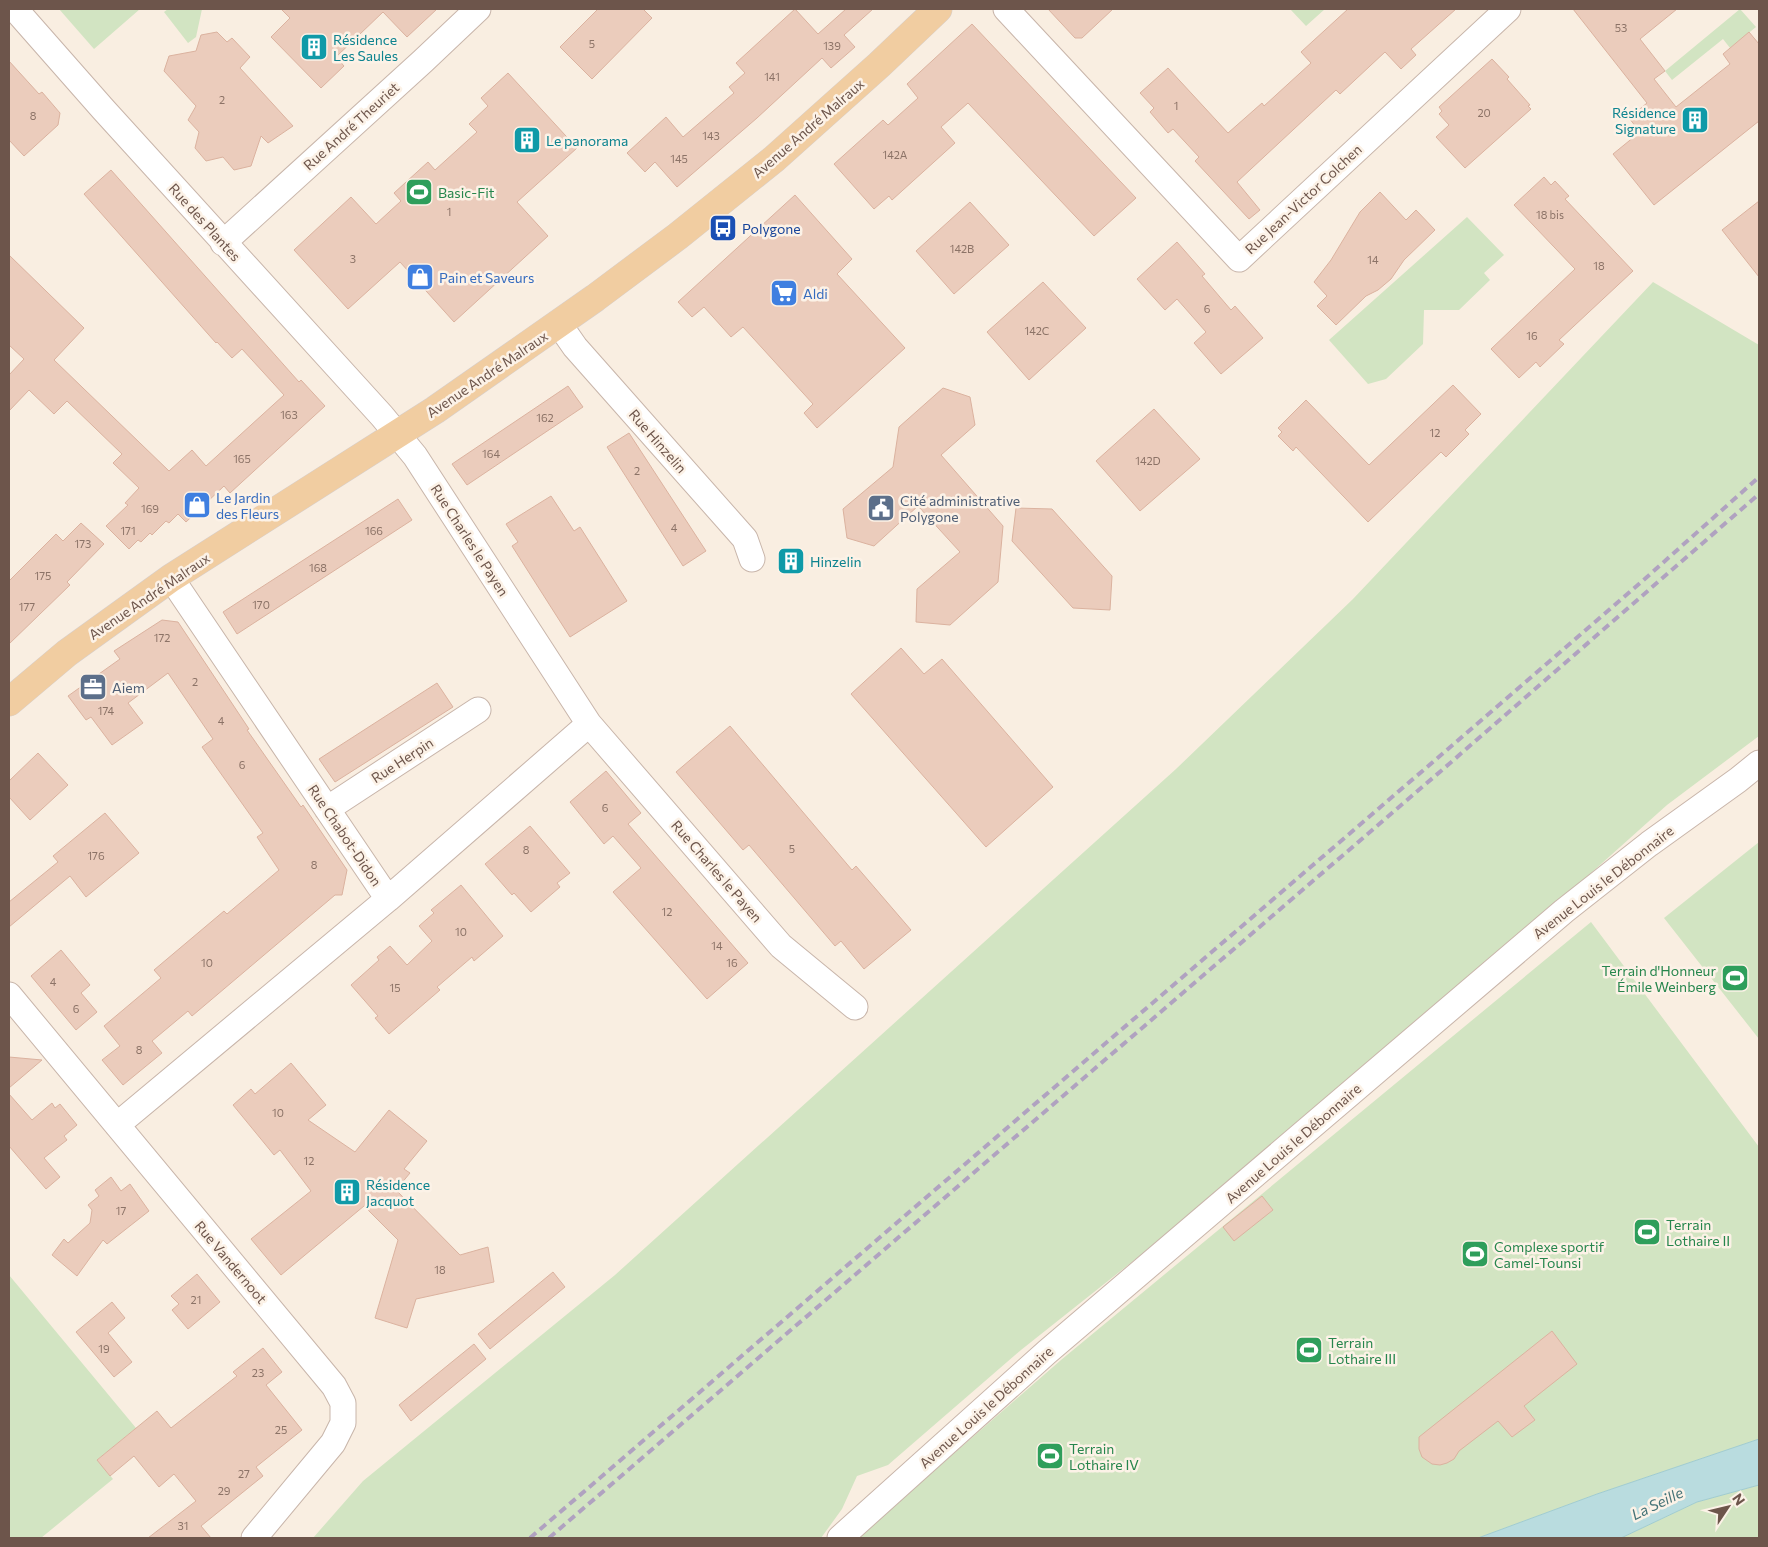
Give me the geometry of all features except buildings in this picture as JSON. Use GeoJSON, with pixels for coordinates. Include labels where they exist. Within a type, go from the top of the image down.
{"type":"FeatureCollection","features":[{"type":"Feature","properties":{"kind":"main road","name":"Avenue André Malraux"},"geometry":{"type":"LineString","coordinates":[[9,702],[67,653],[172,578],[435,410],[559,324],[678,236],[774,159],[879,65],[938,9]]}},
{"type":"Feature","properties":{"kind":"street","name":"Rue des Plantes"},"geometry":{"type":"LineString","coordinates":[[15,9],[37,36],[397,434]]}},
{"type":"Feature","properties":{"kind":"street","name":"Rue André Theuriet"},"geometry":{"type":"LineString","coordinates":[[223,242],[478,9]]}},
{"type":"Feature","properties":{"kind":"street","name":"Rue Jean-Victor Colchen"},"geometry":{"type":"LineString","coordinates":[[1006,9],[1239,258],[1508,9]]}},
{"type":"Feature","properties":{"kind":"street","name":"Rue Hinzelin"},"geometry":{"type":"LineString","coordinates":[[559,324],[575,347],[745,539],[752,559]]}},
{"type":"Feature","properties":{"kind":"street","name":"Rue Charles le Payen"},"geometry":{"type":"LineString","coordinates":[[397,434],[423,468],[589,724],[781,946],[855,1007]]}},
{"type":"Feature","properties":{"kind":"street","name":"Rue Chabot-Didon"},"geometry":{"type":"LineString","coordinates":[[117,1125],[388,899],[172,578]]}},
{"type":"Feature","properties":{"kind":"street","name":"Rue Herpin"},"geometry":{"type":"LineString","coordinates":[[327,809],[478,710]]}},
{"type":"Feature","properties":{"kind":"street"},"geometry":{"type":"LineString","coordinates":[[388,899],[589,724]]}},
{"type":"Feature","properties":{"kind":"street","name":"Avenue Louis le Débonnaire"},"geometry":{"type":"LineString","coordinates":[[840,1538],[1046,1352],[1564,911],[1649,844],[1759,763]]}},
{"type":"Feature","properties":{"kind":"street","name":"Rue Vandernoot"},"geometry":{"type":"LineString","coordinates":[[9,995],[334,1386],[343,1403],[343,1423],[333,1443],[254,1538]]}},
{"type":"Feature","properties":{"kind":"green space"},"geometry":{"type":"Polygon","coordinates":[[[59,9],[140,9],[94,49],[59,9]]]}},
{"type":"Feature","properties":{"kind":"green space"},"geometry":{"type":"Polygon","coordinates":[[[168,9],[202,9],[196,37],[188,43],[164,12],[168,9]]]}},
{"type":"Feature","properties":{"kind":"green space"},"geometry":{"type":"Polygon","coordinates":[[[1290,9],[1325,9],[1306,26],[1290,9]]]}},
{"type":"Feature","properties":{"kind":"green space"},"geometry":{"type":"Polygon","coordinates":[[[1740,9],[1756,27],[1730,48],[1723,39],[1672,80],[1665,71],[1740,9]]]}},
{"type":"Feature","properties":{"kind":"green space"},"geometry":{"type":"Polygon","coordinates":[[[1467,217],[1504,255],[1484,273],[1490,280],[1459,310],[1424,310],[1423,344],[1386,379],[1368,384],[1329,340],[1467,217]]]}},
{"type":"Feature","properties":{"kind":"green space"},"geometry":{"type":"Polygon","coordinates":[[[1653,282],[1759,345],[1759,736],[1667,805],[1504,951],[1215,1196],[1021,1350],[888,1465],[857,1476],[842,1509],[821,1538],[313,1538],[363,1481],[615,1275],[1176,769],[1353,599],[1653,282]]]}},
{"type":"Feature","properties":{"kind":"green space","name":"Terrain d'Honneur Émile Weinberg"},"geometry":{"type":"Polygon","coordinates":[[[1759,842],[1759,1039],[1664,918],[1759,842]]]}},
{"type":"Feature","properties":{"kind":"green space","name":"Complexe sportif Camel-Tounsi"},"geometry":{"type":"Polygon","coordinates":[[[1591,922],[1759,1147],[1759,1439],[1597,1494],[1478,1538],[857,1538],[1061,1360],[1591,922]]]}},
{"type":"Feature","properties":{"kind":"green space"},"geometry":{"type":"Polygon","coordinates":[[[9,1275],[136,1428],[97,1460],[113,1479],[41,1538],[9,1538],[9,1275]]]}},
{"type":"Feature","properties":{"kind":"green space"},"geometry":{"type":"Polygon","coordinates":[[[1759,1485],[1759,1538],[1621,1538],[1697,1502],[1759,1485]]]}},
{"type":"Feature","properties":{"kind":"water","name":"La Seille"},"geometry":{"type":"Polygon","coordinates":[[[1759,1439],[1759,1485],[1697,1502],[1621,1538],[1478,1538],[1597,1494],[1759,1439]]]}},
{"type":"Feature","properties":{"kind":"railway"},"geometry":{"type":"LineString","coordinates":[[530,1538],[1441,755],[1647,577],[1759,477]]}},
{"type":"Feature","properties":{"kind":"railway"},"geometry":{"type":"LineString","coordinates":[[549,1538],[1449,764],[1759,494]]}},
{"type":"Feature","properties":{"kind":"place","name":"Résidence Les Saules"},"geometry":{"type":"Point","coordinates":[314,47]}},
{"type":"Feature","properties":{"kind":"place","name":"Résidence Signature"},"geometry":{"type":"Point","coordinates":[1695,120]}},
{"type":"Feature","properties":{"kind":"place","name":"Le panorama"},"geometry":{"type":"Point","coordinates":[527,140]}},
{"type":"Feature","properties":{"kind":"place","name":"Basic-Fit"},"geometry":{"type":"Point","coordinates":[419,192]}},
{"type":"Feature","properties":{"kind":"place","name":"Polygone"},"geometry":{"type":"Point","coordinates":[723,228]}},
{"type":"Feature","properties":{"kind":"place","name":"Pain et Saveurs"},"geometry":{"type":"Point","coordinates":[420,277]}},
{"type":"Feature","properties":{"kind":"place","name":"Aldi"},"geometry":{"type":"Point","coordinates":[784,293]}},
{"type":"Feature","properties":{"kind":"place","name":"Le Jardin des Fleurs"},"geometry":{"type":"Point","coordinates":[197,505]}},
{"type":"Feature","properties":{"kind":"place","name":"Cité administrative Polygone"},"geometry":{"type":"Point","coordinates":[881,508]}},
{"type":"Feature","properties":{"kind":"place","name":"Hinzelin"},"geometry":{"type":"Point","coordinates":[791,561]}},
{"type":"Feature","properties":{"kind":"place","name":"Aiem"},"geometry":{"type":"Point","coordinates":[93,687]}},
{"type":"Feature","properties":{"kind":"place","name":"Terrain d'Honneur Émile Weinberg"},"geometry":{"type":"Point","coordinates":[1735,978]}},
{"type":"Feature","properties":{"kind":"place","name":"Résidence Jacquot"},"geometry":{"type":"Point","coordinates":[347,1192]}},
{"type":"Feature","properties":{"kind":"place","name":"Terrain Lothaire II"},"geometry":{"type":"Point","coordinates":[1647,1232]}},
{"type":"Feature","properties":{"kind":"place","name":"Complexe sportif Camel-Tounsi"},"geometry":{"type":"Point","coordinates":[1475,1254]}},
{"type":"Feature","properties":{"kind":"place","name":"Terrain Lothaire III"},"geometry":{"type":"Point","coordinates":[1309,1350]}},
{"type":"Feature","properties":{"kind":"place","name":"Terrain Lothaire IV"},"geometry":{"type":"Point","coordinates":[1050,1456]}}]}
